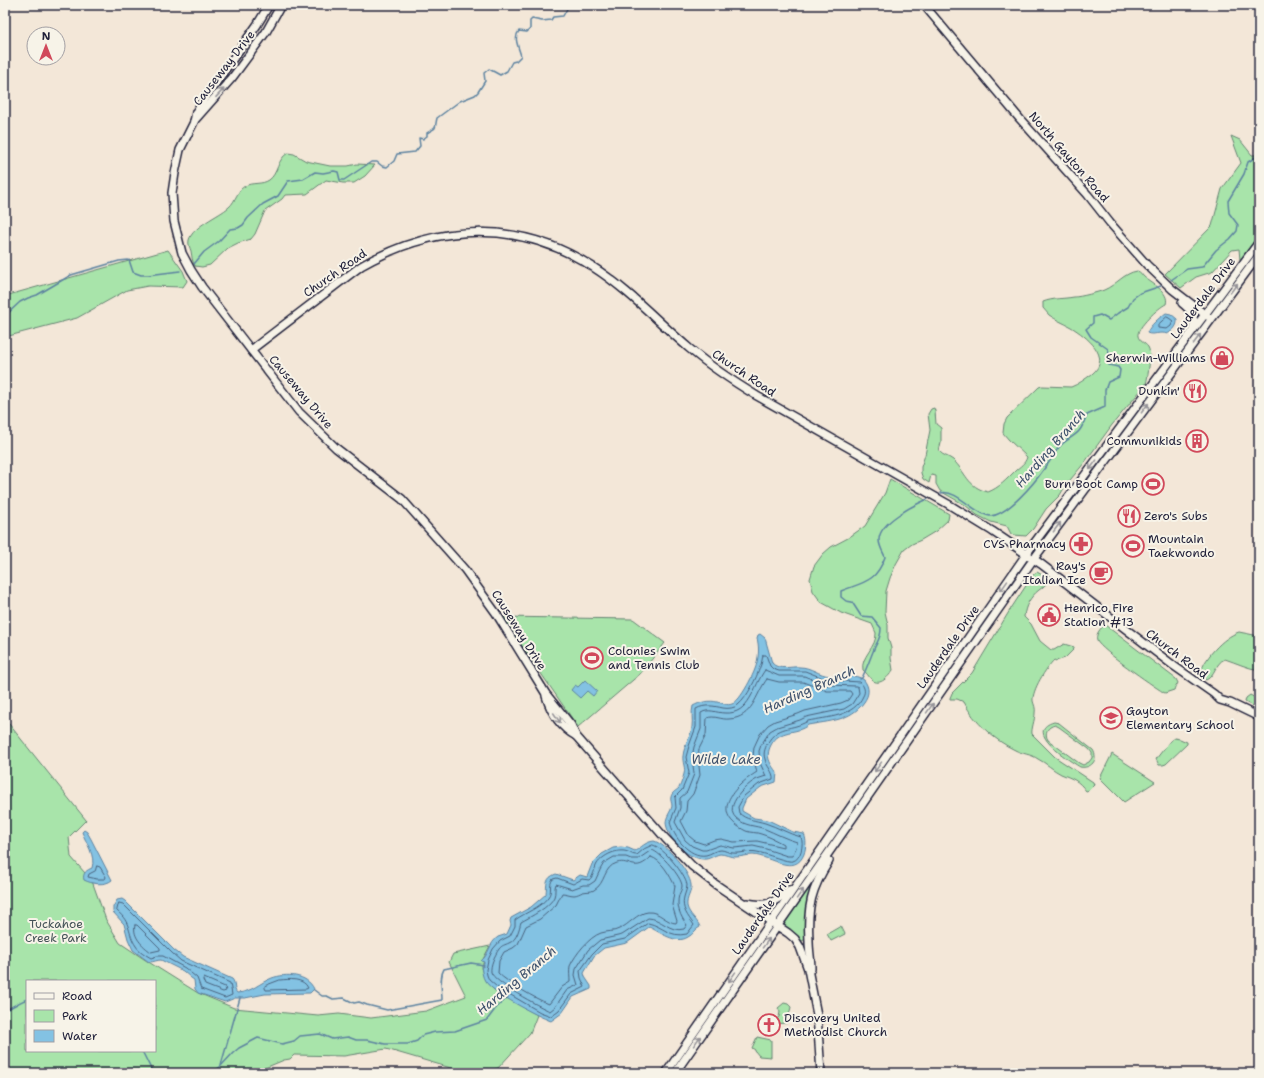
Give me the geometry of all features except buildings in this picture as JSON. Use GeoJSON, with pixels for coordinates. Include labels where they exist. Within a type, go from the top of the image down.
{"type":"FeatureCollection","features":[{"type":"Feature","properties":{"kind":"street","name":"Causeway Drive"},"geometry":{"type":"LineString","coordinates":[[194,122],[196,112],[257,25],[269,5]]}},
{"type":"Feature","properties":{"kind":"street","name":"Causeway Drive"},"geometry":{"type":"LineString","coordinates":[[281,5],[266,32],[232,78],[194,122],[183,144],[175,173],[172,193],[173,214],[182,253],[198,281],[299,412],[348,458],[402,499],[465,570],[496,613],[546,694],[550,708],[559,722],[567,731],[576,736],[687,861],[715,884],[792,936],[800,947],[806,963],[811,986]]}},
{"type":"Feature","properties":{"kind":"street","name":"North Gayton Road"},"geometry":{"type":"LineString","coordinates":[[924,5],[1020,119],[1088,195],[1134,252],[1172,289],[1211,320]]}},
{"type":"Feature","properties":{"kind":"street","name":"Church Road"},"geometry":{"type":"LineString","coordinates":[[251,350],[361,266],[404,245],[436,236],[466,233],[497,233],[531,240],[566,252],[598,270],[635,299],[691,349],[721,373],[757,396],[948,504],[1027,554],[1174,666],[1214,694],[1222,696],[1230,703],[1259,717]]}},
{"type":"Feature","properties":{"kind":"street","name":"Lauderdale Drive"},"geometry":{"type":"LineString","coordinates":[[666,1073],[1027,554],[1259,242]]}},
{"type":"Feature","properties":{"kind":"street","name":"Lauderdale Drive"},"geometry":{"type":"LineString","coordinates":[[675,1073],[1034,559],[1259,255]]}},
{"type":"Feature","properties":{"kind":"street"},"geometry":{"type":"LineString","coordinates":[[1172,289],[1176,299],[1186,306],[1194,317],[1193,331]]}},
{"type":"Feature","properties":{"kind":"street"},"geometry":{"type":"LineString","coordinates":[[821,1073],[817,1015],[811,986],[808,935],[811,900],[817,881],[846,828]]}},
{"type":"Feature","properties":{"kind":"street"},"geometry":{"type":"LineString","coordinates":[[744,903],[757,905],[769,904],[780,899],[797,884]]}},
{"type":"Feature","properties":{"kind":"green space"},"geometry":{"type":"Polygon","coordinates":[[[1231,136],[1240,140],[1252,155],[1259,155],[1259,235],[1240,260],[1239,249],[1232,250],[1212,272],[1196,277],[1181,288],[1165,274],[1212,226],[1222,189],[1241,163],[1231,136]]]}},
{"type":"Feature","properties":{"kind":"green space"},"geometry":{"type":"Polygon","coordinates":[[[288,153],[294,154],[306,161],[330,166],[348,166],[357,164],[375,165],[365,176],[354,183],[326,180],[307,194],[285,195],[282,199],[265,211],[255,234],[251,239],[228,248],[210,265],[202,267],[195,266],[189,243],[191,235],[201,226],[229,207],[242,188],[269,180],[284,156],[288,153]]]}},
{"type":"Feature","properties":{"kind":"green space"},"geometry":{"type":"Polygon","coordinates":[[[168,250],[183,271],[187,281],[183,287],[148,286],[127,290],[77,318],[5,337],[5,296],[168,250]]]}},
{"type":"Feature","properties":{"kind":"green space"},"geometry":{"type":"Polygon","coordinates":[[[1137,271],[1163,292],[1166,300],[1166,304],[1158,309],[1144,323],[1138,332],[1139,338],[1148,347],[1150,354],[1146,384],[1112,425],[1060,495],[1046,509],[1033,529],[1026,536],[1011,534],[1007,526],[991,522],[977,515],[965,505],[940,491],[936,484],[936,476],[931,475],[929,483],[923,479],[921,467],[930,430],[928,414],[931,409],[934,408],[936,424],[941,428],[941,442],[939,451],[953,460],[971,483],[976,487],[988,492],[1003,483],[1022,465],[1027,457],[1003,433],[1004,424],[1007,418],[1039,387],[1074,386],[1092,374],[1098,367],[1100,361],[1099,354],[1090,341],[1071,327],[1049,315],[1043,308],[1043,302],[1102,291],[1128,274],[1137,271]]]}},
{"type":"Feature","properties":{"kind":"green space"},"geometry":{"type":"Polygon","coordinates":[[[890,479],[949,514],[948,520],[936,531],[904,550],[896,564],[886,591],[885,612],[893,670],[884,680],[875,682],[863,670],[866,656],[876,638],[876,633],[872,624],[841,613],[821,602],[813,591],[810,579],[814,566],[823,554],[831,547],[848,538],[865,526],[885,493],[890,479]]]}},
{"type":"Feature","properties":{"kind":"green space"},"geometry":{"type":"Polygon","coordinates":[[[1037,572],[1044,576],[1048,581],[1027,605],[1024,617],[1031,624],[1040,641],[1051,650],[1054,650],[1064,644],[1074,647],[1074,649],[1065,658],[1056,661],[1054,660],[1047,668],[1037,685],[1033,696],[1035,711],[1032,734],[1055,757],[1093,782],[1094,785],[1086,791],[1075,780],[1058,772],[1035,757],[1007,746],[992,736],[973,717],[964,702],[957,699],[950,699],[952,693],[972,673],[1010,610],[1033,575],[1037,572]]]}},
{"type":"Feature","properties":{"kind":"green space","name":"Colonies Swim and Tennis Club"},"geometry":{"type":"Polygon","coordinates":[[[502,617],[633,619],[665,643],[640,674],[578,727],[502,617]]]}},
{"type":"Feature","properties":{"kind":"green space"},"geometry":{"type":"Polygon","coordinates":[[[1105,625],[1176,679],[1178,683],[1174,690],[1165,693],[1163,692],[1107,652],[1097,641],[1097,634],[1105,625]]]}},
{"type":"Feature","properties":{"kind":"green space"},"geometry":{"type":"Polygon","coordinates":[[[1239,632],[1259,636],[1259,670],[1225,659],[1219,663],[1209,678],[1206,680],[1200,676],[1205,663],[1214,650],[1226,639],[1239,632]]]}},
{"type":"Feature","properties":{"kind":"green space"},"geometry":{"type":"Polygon","coordinates":[[[1250,695],[1259,700],[1259,710],[1245,702],[1246,698],[1250,695]]]}},
{"type":"Feature","properties":{"kind":"green space","name":"Tuckahoe Creek Park"},"geometry":{"type":"Polygon","coordinates":[[[5,719],[86,820],[69,837],[71,857],[92,881],[106,920],[120,943],[198,993],[234,1008],[318,1016],[339,1014],[371,1018],[426,1011],[466,996],[449,962],[453,954],[490,946],[482,961],[484,961],[481,968],[486,982],[494,990],[537,1015],[530,1033],[498,1068],[492,1070],[487,1069],[482,1073],[468,1073],[386,1049],[344,1056],[294,1055],[290,1059],[253,1073],[5,1073],[5,719]]]}},
{"type":"Feature","properties":{"kind":"green space"},"geometry":{"type":"Polygon","coordinates":[[[1054,722],[1059,723],[1093,750],[1095,757],[1093,763],[1088,767],[1080,767],[1067,759],[1051,746],[1046,739],[1043,732],[1046,726],[1054,722]],[[1055,725],[1048,729],[1046,735],[1048,740],[1079,763],[1083,765],[1089,762],[1092,758],[1092,753],[1089,749],[1055,725]]]}},
{"type":"Feature","properties":{"kind":"green space"},"geometry":{"type":"Polygon","coordinates":[[[1174,738],[1187,742],[1187,744],[1166,764],[1159,765],[1156,759],[1174,738]]]}},
{"type":"Feature","properties":{"kind":"green space"},"geometry":{"type":"Polygon","coordinates":[[[1112,754],[1155,782],[1124,802],[1100,778],[1112,754]]]}},
{"type":"Feature","properties":{"kind":"green space"},"geometry":{"type":"Polygon","coordinates":[[[876,777],[862,799],[801,886],[816,862],[876,777]]]}},
{"type":"Feature","properties":{"kind":"green space"},"geometry":{"type":"Polygon","coordinates":[[[812,882],[806,939],[802,941],[784,925],[784,921],[812,882]]]}},
{"type":"Feature","properties":{"kind":"green space"},"geometry":{"type":"Polygon","coordinates":[[[841,926],[845,934],[831,941],[827,934],[841,926]]]}},
{"type":"Feature","properties":{"kind":"green space"},"geometry":{"type":"Polygon","coordinates":[[[784,1003],[791,1007],[787,1023],[772,1024],[772,1022],[779,1017],[780,1012],[778,1008],[784,1003]]]}},
{"type":"Feature","properties":{"kind":"green space"},"geometry":{"type":"Polygon","coordinates":[[[757,1037],[771,1040],[771,1057],[759,1056],[752,1048],[757,1037]]]}},
{"type":"Feature","properties":{"kind":"water"},"geometry":{"type":"Polygon","coordinates":[[[1166,313],[1171,314],[1177,319],[1177,324],[1173,330],[1167,334],[1147,333],[1152,324],[1166,313]]]}},
{"type":"Feature","properties":{"kind":"water","name":"Wilde Lake"},"geometry":{"type":"Polygon","coordinates":[[[760,634],[765,638],[772,663],[778,667],[804,667],[830,676],[860,678],[866,683],[868,694],[859,708],[846,717],[808,725],[779,736],[771,745],[768,753],[770,763],[777,773],[776,782],[761,787],[746,799],[742,808],[742,811],[754,818],[768,820],[793,832],[804,834],[806,846],[800,861],[795,864],[788,865],[760,856],[753,855],[735,857],[720,854],[707,859],[697,858],[679,847],[670,835],[666,823],[672,806],[672,795],[679,788],[685,770],[683,756],[691,731],[693,706],[708,701],[728,705],[732,704],[739,698],[751,679],[756,666],[758,659],[757,638],[760,634]]]}},
{"type":"Feature","properties":{"kind":"water"},"geometry":{"type":"Polygon","coordinates":[[[585,680],[597,691],[593,696],[587,691],[580,698],[571,690],[575,685],[578,687],[585,680]]]}},
{"type":"Feature","properties":{"kind":"water"},"geometry":{"type":"Polygon","coordinates":[[[84,830],[91,839],[112,880],[109,882],[98,884],[84,880],[84,874],[92,868],[93,859],[82,832],[84,830]]]}},
{"type":"Feature","properties":{"kind":"water"},"geometry":{"type":"Polygon","coordinates":[[[654,841],[665,847],[677,859],[690,880],[691,890],[687,900],[687,906],[689,912],[700,927],[691,935],[678,940],[649,927],[627,943],[604,948],[594,956],[584,973],[591,986],[591,989],[573,997],[562,1013],[551,1021],[506,998],[485,981],[481,966],[483,967],[484,962],[481,961],[486,956],[495,940],[498,937],[507,934],[511,925],[511,918],[531,907],[546,894],[547,882],[550,877],[556,874],[573,880],[580,875],[587,877],[592,864],[602,854],[613,848],[621,847],[635,851],[654,841]]]}},
{"type":"Feature","properties":{"kind":"water"},"geometry":{"type":"Polygon","coordinates":[[[122,899],[183,957],[232,979],[237,993],[251,989],[272,978],[290,975],[306,980],[314,989],[310,993],[265,994],[245,998],[235,998],[225,1002],[198,993],[195,989],[194,980],[183,971],[161,960],[149,962],[133,950],[124,924],[113,912],[113,907],[117,900],[122,899]]]}},
{"type":"Feature","properties":{"kind":"waterway"},"geometry":{"type":"LineString","coordinates":[[194,264],[204,252],[219,241],[230,229],[238,228],[243,225],[248,218],[263,204],[278,196],[288,181],[303,179],[315,172],[323,173],[334,171],[338,172],[340,180],[344,180],[371,162],[377,162],[382,166],[387,167],[394,161],[397,154],[415,152],[420,146],[419,138],[423,139],[427,136],[427,133],[435,128],[437,118],[460,101],[475,95],[478,92],[485,81],[484,73],[489,69],[500,75],[507,71],[512,62],[516,61],[521,56],[516,40],[519,31],[527,32],[530,29],[530,21],[532,19],[542,21],[551,20],[553,17],[563,16],[569,5]]}},
{"type":"Feature","properties":{"kind":"waterway","name":"Harding Branch"},"geometry":{"type":"LineString","coordinates":[[1171,280],[1187,269],[1202,267],[1216,250],[1230,239],[1237,231],[1238,225],[1229,213],[1228,201],[1244,174],[1248,162],[1256,157],[1259,158]]}},
{"type":"Feature","properties":{"kind":"waterway"},"geometry":{"type":"LineString","coordinates":[[5,316],[20,302],[37,295],[71,275],[119,261],[129,260],[133,272],[141,275],[180,271]]}},
{"type":"Feature","properties":{"kind":"waterway","name":"Harding Branch"},"geometry":{"type":"LineString","coordinates":[[941,493],[947,493],[960,498],[984,515],[997,515],[1012,505],[1040,475],[1060,446],[1075,435],[1080,429],[1087,415],[1105,407],[1105,390],[1108,382],[1119,377],[1120,370],[1118,367],[1109,365],[1110,358],[1108,349],[1091,337],[1086,329],[1093,323],[1093,317],[1100,315],[1109,320],[1128,307],[1133,298],[1140,293],[1161,286]]}},
{"type":"Feature","properties":{"kind":"waterway","name":"Harding Branch"},"geometry":{"type":"LineString","coordinates":[[860,679],[864,674],[879,639],[881,628],[872,617],[861,616],[852,602],[846,601],[841,597],[841,591],[863,583],[878,572],[885,557],[880,547],[879,540],[885,527],[898,515],[914,505],[928,499]]}},
{"type":"Feature","properties":{"kind":"waterway"},"geometry":{"type":"LineString","coordinates":[[314,990],[322,996],[327,996],[333,999],[344,998],[354,1003],[359,1002],[387,1010],[442,1000],[441,980],[444,969],[471,963],[484,965]]}},
{"type":"Feature","properties":{"kind":"waterway","name":"Harding Branch"},"geometry":{"type":"LineString","coordinates":[[212,1073],[239,1048],[258,1038],[282,1044],[294,1041],[300,1036],[320,1034],[332,1039],[348,1037],[356,1040],[367,1040],[385,1044],[408,1044],[417,1041],[423,1035],[435,1032],[455,1031],[487,1020],[496,1008],[508,997]]}},
{"type":"Feature","properties":{"kind":"waterway"},"geometry":{"type":"LineString","coordinates":[[221,1065],[240,998]]}},
{"type":"Feature","properties":{"kind":"waterway","name":"Harding Branch"},"geometry":{"type":"LineString","coordinates":[[5,1010],[26,1000]]}},
{"type":"Feature","properties":{"kind":"waterway","name":"Harding Branch"},"geometry":{"type":"LineString","coordinates":[[142,1052],[153,1073]]}},
{"type":"Feature","properties":{"kind":"place","name":"Sherwin-Williams"},"geometry":{"type":"Point","coordinates":[1222,358]}},
{"type":"Feature","properties":{"kind":"place","name":"Dunkin'"},"geometry":{"type":"Point","coordinates":[1195,391]}},
{"type":"Feature","properties":{"kind":"place","name":"Communikids"},"geometry":{"type":"Point","coordinates":[1197,441]}},
{"type":"Feature","properties":{"kind":"place","name":"Burn Boot Camp"},"geometry":{"type":"Point","coordinates":[1153,484]}},
{"type":"Feature","properties":{"kind":"place","name":"Zero's Subs"},"geometry":{"type":"Point","coordinates":[1129,516]}},
{"type":"Feature","properties":{"kind":"place","name":"CVS Pharmacy"},"geometry":{"type":"Point","coordinates":[1081,544]}},
{"type":"Feature","properties":{"kind":"place","name":"Mountain Taekwondo"},"geometry":{"type":"Point","coordinates":[1133,546]}},
{"type":"Feature","properties":{"kind":"place","name":"Ray's Italian Ice"},"geometry":{"type":"Point","coordinates":[1101,573]}},
{"type":"Feature","properties":{"kind":"place","name":"Henrico Fire Station #13"},"geometry":{"type":"Point","coordinates":[1049,615]}},
{"type":"Feature","properties":{"kind":"place","name":"Colonies Swim and Tennis Club"},"geometry":{"type":"Point","coordinates":[592,658]}},
{"type":"Feature","properties":{"kind":"place","name":"Gayton Elementary School"},"geometry":{"type":"Point","coordinates":[1111,718]}},
{"type":"Feature","properties":{"kind":"place","name":"Discovery United Methodist Church"},"geometry":{"type":"Point","coordinates":[769,1025]}}]}
